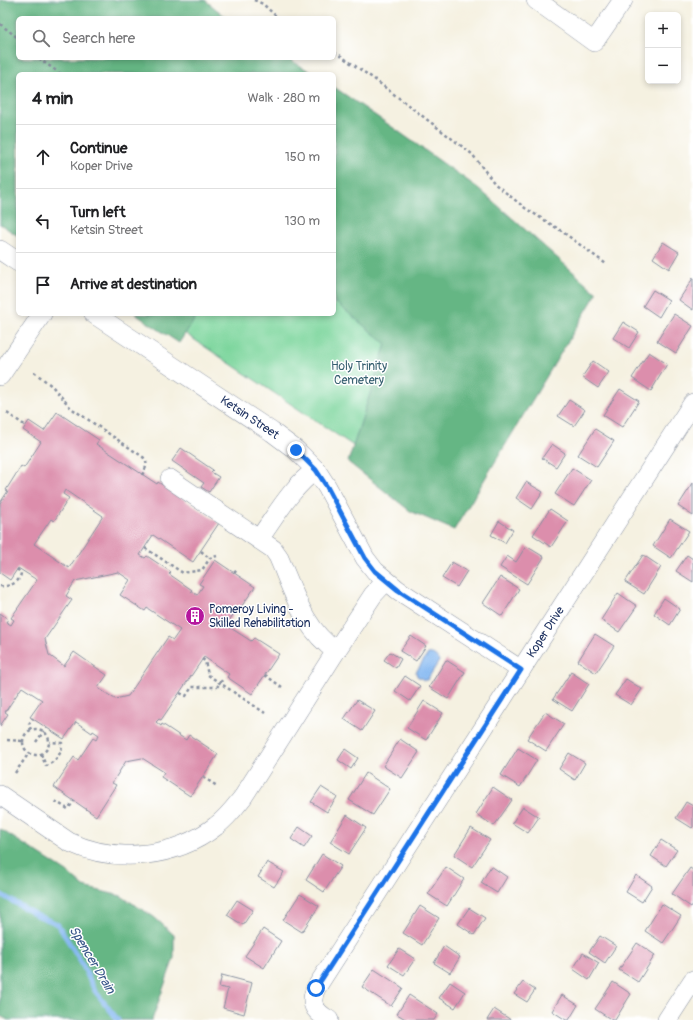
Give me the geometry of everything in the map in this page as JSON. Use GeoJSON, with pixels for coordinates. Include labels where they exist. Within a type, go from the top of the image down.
{"type":"FeatureCollection","features":[{"type":"Feature","properties":{"kind":"street"},"geometry":{"type":"LineString","coordinates":[[536,0],[594,42],[623,0]]}},
{"type":"Feature","properties":{"kind":"street"},"geometry":{"type":"LineString","coordinates":[[0,250],[16,261]]}},
{"type":"Feature","properties":{"kind":"street"},"geometry":{"type":"LineString","coordinates":[[0,376],[41,316]]}},
{"type":"Feature","properties":{"kind":"street","name":"Ketsin Street"},"geometry":{"type":"LineString","coordinates":[[97,316],[272,432],[296,450],[316,470],[365,558],[386,581],[521,670]]}},
{"type":"Feature","properties":{"kind":"street","name":"Koper Drive"},"geometry":{"type":"LineString","coordinates":[[329,1020],[316,1011],[313,1004],[312,996],[316,988],[693,403]]}},
{"type":"Feature","properties":{"kind":"street"},"geometry":{"type":"LineString","coordinates":[[259,539],[299,485],[307,476],[316,470]]}},
{"type":"Feature","properties":{"kind":"street"},"geometry":{"type":"LineString","coordinates":[[170,479],[273,549],[278,556],[308,623],[321,640],[336,651]]}},
{"type":"Feature","properties":{"kind":"street"},"geometry":{"type":"LineString","coordinates":[[0,795],[69,842],[81,847],[111,854],[128,856],[178,848],[207,832],[229,815],[243,797],[373,595],[386,581]]}},
{"type":"Feature","properties":{"kind":"street"},"geometry":{"type":"LineString","coordinates":[[667,1020],[690,992]]}},
{"type":"Feature","properties":{"kind":"path"},"geometry":{"type":"LineString","coordinates":[[254,0],[263,4],[276,16]]}},
{"type":"Feature","properties":{"kind":"path"},"geometry":{"type":"LineString","coordinates":[[0,24],[16,36]]}},
{"type":"Feature","properties":{"kind":"path"},"geometry":{"type":"LineString","coordinates":[[336,54],[374,79],[472,154],[495,184],[525,208],[560,230],[606,264]]}},
{"type":"Feature","properties":{"kind":"path"},"geometry":{"type":"LineString","coordinates":[[41,60],[58,72]]}},
{"type":"Feature","properties":{"kind":"path"},"geometry":{"type":"LineString","coordinates":[[34,372],[52,386],[71,408],[143,457],[146,461],[147,467],[142,475]]}},
{"type":"Feature","properties":{"kind":"path"},"geometry":{"type":"LineString","coordinates":[[7,413],[26,426]]}},
{"type":"Feature","properties":{"kind":"path"},"geometry":{"type":"LineString","coordinates":[[145,548],[183,573],[202,570],[210,558],[217,556]]}},
{"type":"Feature","properties":{"kind":"path"},"geometry":{"type":"LineString","coordinates":[[200,551],[210,558]]}},
{"type":"Feature","properties":{"kind":"path"},"geometry":{"type":"LineString","coordinates":[[0,586],[4,587],[15,584],[21,576],[21,573],[17,569]]}},
{"type":"Feature","properties":{"kind":"path"},"geometry":{"type":"LineString","coordinates":[[234,573],[237,570]]}},
{"type":"Feature","properties":{"kind":"path"},"geometry":{"type":"LineString","coordinates":[[202,659],[205,661],[208,675],[265,713]]}},
{"type":"Feature","properties":{"kind":"path"},"geometry":{"type":"LineString","coordinates":[[265,675],[282,687]]}},
{"type":"Feature","properties":{"kind":"path"},"geometry":{"type":"LineString","coordinates":[[180,692],[186,696],[192,687],[217,687],[223,679]]}},
{"type":"Feature","properties":{"kind":"path"},"geometry":{"type":"LineString","coordinates":[[31,730],[29,724],[33,718]]}},
{"type":"Feature","properties":{"kind":"path"},"geometry":{"type":"LineString","coordinates":[[37,729],[44,732],[50,742],[47,750],[37,756],[29,753],[24,747],[23,741],[31,730],[37,729]]}},
{"type":"Feature","properties":{"kind":"path"},"geometry":{"type":"LineString","coordinates":[[36,742],[44,732]]}},
{"type":"Feature","properties":{"kind":"path"},"geometry":{"type":"LineString","coordinates":[[7,740],[23,741]]}},
{"type":"Feature","properties":{"kind":"path"},"geometry":{"type":"LineString","coordinates":[[41,754],[46,766],[58,758],[61,752],[62,743],[50,742]]}},
{"type":"Feature","properties":{"kind":"path"},"geometry":{"type":"LineString","coordinates":[[15,773],[29,753]]}},
{"type":"Feature","properties":{"kind":"path"},"geometry":{"type":"LineString","coordinates":[[203,777],[217,786]]}},
{"type":"Feature","properties":{"kind":"path"},"geometry":{"type":"LineString","coordinates":[[55,800],[68,809],[74,801]]}},
{"type":"Feature","properties":{"kind":"green space"},"geometry":{"type":"Polygon","coordinates":[[[0,0],[205,0],[225,16],[16,16],[16,60],[290,60],[311,72],[16,72],[16,235],[0,224],[0,0]]]}},
{"type":"Feature","properties":{"kind":"green space"},"geometry":{"type":"Polygon","coordinates":[[[336,88],[478,188],[597,293],[454,530],[410,511],[348,462],[386,344],[336,303],[336,88]]]}},
{"type":"Feature","properties":{"kind":"green space","name":"Holy Trinity Cemetery"},"geometry":{"type":"Polygon","coordinates":[[[336,281],[452,359],[379,463],[159,316],[336,316],[336,281]]]}},
{"type":"Feature","properties":{"kind":"green space"},"geometry":{"type":"Polygon","coordinates":[[[138,316],[197,316],[179,343],[138,316]]]}},
{"type":"Feature","properties":{"kind":"green space"},"geometry":{"type":"Polygon","coordinates":[[[0,829],[67,872],[84,887],[121,896],[154,917],[174,935],[174,958],[152,1020],[8,1020],[0,1016],[0,829]]]}},
{"type":"Feature","properties":{"kind":"water"},"geometry":{"type":"Polygon","coordinates":[[[428,654],[435,655],[439,661],[427,680],[424,680],[417,676],[416,672],[428,654]]]}},
{"type":"Feature","properties":{"kind":"building"},"geometry":{"type":"Polygon","coordinates":[[[663,242],[679,252],[669,269],[653,258],[663,242]]]}},
{"type":"Feature","properties":{"kind":"building"},"geometry":{"type":"Polygon","coordinates":[[[693,278],[693,310],[679,300],[693,278]]]}},
{"type":"Feature","properties":{"kind":"building"},"geometry":{"type":"Polygon","coordinates":[[[653,290],[669,300],[659,317],[643,306],[653,290]]]}},
{"type":"Feature","properties":{"kind":"building"},"geometry":{"type":"Polygon","coordinates":[[[674,314],[693,326],[676,353],[657,341],[674,314]]]}},
{"type":"Feature","properties":{"kind":"building"},"geometry":{"type":"Polygon","coordinates":[[[623,322],[639,332],[629,348],[613,338],[623,322]]]}},
{"type":"Feature","properties":{"kind":"building"},"geometry":{"type":"Polygon","coordinates":[[[649,352],[667,364],[651,391],[632,378],[649,352]]]}},
{"type":"Feature","properties":{"kind":"building"},"geometry":{"type":"Polygon","coordinates":[[[593,361],[609,372],[598,388],[582,377],[593,361]]]}},
{"type":"Feature","properties":{"kind":"building"},"geometry":{"type":"Polygon","coordinates":[[[620,389],[639,401],[622,427],[603,415],[620,389]]]}},
{"type":"Feature","properties":{"kind":"building"},"geometry":{"type":"Polygon","coordinates":[[[569,400],[585,410],[574,426],[558,416],[569,400]]]}},
{"type":"Feature","properties":{"kind":"building","name":"Pomeroy Living - Skilled Rehabilitation"},"geometry":{"type":"Polygon","coordinates":[[[57,412],[99,440],[96,444],[157,484],[158,482],[219,523],[193,562],[153,535],[140,555],[145,558],[147,556],[171,572],[169,574],[197,595],[203,586],[199,584],[215,560],[255,587],[239,610],[237,609],[226,625],[251,641],[254,638],[279,654],[252,694],[227,677],[229,674],[204,657],[161,720],[159,719],[156,722],[161,726],[162,724],[186,740],[189,735],[218,754],[190,796],[161,777],[164,772],[142,758],[126,761],[112,783],[116,785],[96,816],[54,787],[74,757],[78,760],[93,738],[96,740],[99,735],[93,731],[92,733],[76,722],[64,739],[30,717],[42,700],[22,687],[5,712],[8,714],[0,726],[0,613],[8,619],[6,622],[11,625],[14,620],[11,618],[37,580],[18,568],[10,580],[0,573],[0,503],[21,466],[24,468],[41,442],[23,430],[29,421],[44,431],[57,412]],[[65,490],[63,494],[69,498],[54,521],[51,519],[34,544],[69,568],[103,516],[65,490]],[[118,572],[75,581],[66,596],[72,600],[45,639],[49,655],[64,666],[74,652],[107,675],[98,688],[115,699],[128,696],[168,637],[173,640],[180,630],[147,608],[145,611],[120,595],[130,580],[118,572]]]}},
{"type":"Feature","properties":{"kind":"building"},"geometry":{"type":"Polygon","coordinates":[[[595,429],[614,441],[597,467],[578,455],[595,429]]]}},
{"type":"Feature","properties":{"kind":"building"},"geometry":{"type":"Polygon","coordinates":[[[552,444],[565,453],[556,467],[542,458],[552,444]]]}},
{"type":"Feature","properties":{"kind":"building"},"geometry":{"type":"Polygon","coordinates":[[[181,448],[213,470],[211,472],[219,477],[209,492],[201,487],[204,483],[172,461],[181,448]]]}},
{"type":"Feature","properties":{"kind":"building"},"geometry":{"type":"Polygon","coordinates":[[[572,468],[591,480],[574,506],[555,494],[572,468]]]}},
{"type":"Feature","properties":{"kind":"building"},"geometry":{"type":"Polygon","coordinates":[[[526,482],[543,492],[532,509],[516,498],[526,482]]]}},
{"type":"Feature","properties":{"kind":"building"},"geometry":{"type":"Polygon","coordinates":[[[693,483],[693,516],[678,506],[693,483]]]}},
{"type":"Feature","properties":{"kind":"building"},"geometry":{"type":"Polygon","coordinates":[[[550,509],[568,521],[551,547],[533,535],[550,509]]]}},
{"type":"Feature","properties":{"kind":"building"},"geometry":{"type":"Polygon","coordinates":[[[670,519],[689,531],[671,558],[653,546],[670,519]]]}},
{"type":"Feature","properties":{"kind":"building"},"geometry":{"type":"Polygon","coordinates":[[[499,521],[513,530],[505,543],[491,535],[499,521]]]}},
{"type":"Feature","properties":{"kind":"building"},"geometry":{"type":"Polygon","coordinates":[[[526,546],[544,557],[527,584],[500,567],[507,556],[516,562],[526,546]]]}},
{"type":"Feature","properties":{"kind":"building"},"geometry":{"type":"Polygon","coordinates":[[[643,555],[661,567],[644,594],[625,582],[643,555]]]}},
{"type":"Feature","properties":{"kind":"building"},"geometry":{"type":"Polygon","coordinates":[[[687,555],[693,559],[693,582],[676,571],[687,555]]]}},
{"type":"Feature","properties":{"kind":"building"},"geometry":{"type":"Polygon","coordinates":[[[452,562],[467,571],[457,587],[442,578],[452,562]]]}},
{"type":"Feature","properties":{"kind":"building"},"geometry":{"type":"Polygon","coordinates":[[[500,577],[519,589],[502,616],[483,603],[500,577]]]}},
{"type":"Feature","properties":{"kind":"building"},"geometry":{"type":"Polygon","coordinates":[[[618,593],[637,606],[619,632],[601,620],[618,593]]]}},
{"type":"Feature","properties":{"kind":"building"},"geometry":{"type":"Polygon","coordinates":[[[664,598],[680,609],[670,625],[654,614],[664,598]]]}},
{"type":"Feature","properties":{"kind":"building"},"geometry":{"type":"Polygon","coordinates":[[[595,634],[614,646],[596,673],[578,661],[595,634]]]}},
{"type":"Feature","properties":{"kind":"building"},"geometry":{"type":"Polygon","coordinates":[[[411,636],[426,646],[416,661],[400,651],[411,636]]]}},
{"type":"Feature","properties":{"kind":"building"},"geometry":{"type":"Polygon","coordinates":[[[390,652],[401,659],[396,668],[384,660],[390,652]]]}},
{"type":"Feature","properties":{"kind":"building"},"geometry":{"type":"Polygon","coordinates":[[[446,660],[465,672],[448,699],[429,687],[446,660]]]}},
{"type":"Feature","properties":{"kind":"building"},"geometry":{"type":"Polygon","coordinates":[[[571,672],[589,684],[572,711],[553,699],[571,672]]]}},
{"type":"Feature","properties":{"kind":"building"},"geometry":{"type":"Polygon","coordinates":[[[405,676],[420,686],[410,701],[395,691],[405,676]]]}},
{"type":"Feature","properties":{"kind":"building"},"geometry":{"type":"Polygon","coordinates":[[[626,679],[642,689],[631,705],[615,695],[626,679]]]}},
{"type":"Feature","properties":{"kind":"building"},"geometry":{"type":"Polygon","coordinates":[[[357,700],[375,711],[362,731],[344,719],[357,700]]]}},
{"type":"Feature","properties":{"kind":"building"},"geometry":{"type":"Polygon","coordinates":[[[424,701],[443,713],[426,740],[407,728],[424,701]]]}},
{"type":"Feature","properties":{"kind":"building"},"geometry":{"type":"Polygon","coordinates":[[[545,712],[564,724],[546,751],[527,739],[545,712]]]}},
{"type":"Feature","properties":{"kind":"building"},"geometry":{"type":"Polygon","coordinates":[[[400,739],[419,752],[402,778],[383,766],[400,739]]]}},
{"type":"Feature","properties":{"kind":"building"},"geometry":{"type":"Polygon","coordinates":[[[518,748],[537,760],[520,787],[501,775],[518,748]]]}},
{"type":"Feature","properties":{"kind":"building"},"geometry":{"type":"Polygon","coordinates":[[[345,749],[358,758],[351,769],[338,760],[345,749]]]}},
{"type":"Feature","properties":{"kind":"building"},"geometry":{"type":"Polygon","coordinates":[[[569,753],[585,763],[575,780],[559,769],[569,753]]]}},
{"type":"Feature","properties":{"kind":"building"},"geometry":{"type":"Polygon","coordinates":[[[366,773],[390,789],[373,815],[349,800],[366,773]]]}},
{"type":"Feature","properties":{"kind":"building"},"geometry":{"type":"Polygon","coordinates":[[[321,787],[337,797],[327,812],[311,802],[321,787]]]}},
{"type":"Feature","properties":{"kind":"building"},"geometry":{"type":"Polygon","coordinates":[[[493,787],[512,800],[494,826],[476,814],[493,787]]]}},
{"type":"Feature","properties":{"kind":"building"},"geometry":{"type":"Polygon","coordinates":[[[686,802],[693,806],[692,828],[676,818],[686,802]]]}},
{"type":"Feature","properties":{"kind":"building"},"geometry":{"type":"Polygon","coordinates":[[[523,807],[539,817],[528,833],[512,823],[523,807]]]}},
{"type":"Feature","properties":{"kind":"building"},"geometry":{"type":"Polygon","coordinates":[[[347,815],[366,828],[349,854],[330,842],[347,815]]]}},
{"type":"Feature","properties":{"kind":"building"},"geometry":{"type":"Polygon","coordinates":[[[299,827],[312,836],[304,848],[291,839],[299,827]]]}},
{"type":"Feature","properties":{"kind":"building"},"geometry":{"type":"Polygon","coordinates":[[[471,828],[490,840],[472,867],[454,855],[471,828]]]}},
{"type":"Feature","properties":{"kind":"building"},"geometry":{"type":"Polygon","coordinates":[[[661,840],[677,850],[666,866],[651,856],[661,840]]]}},
{"type":"Feature","properties":{"kind":"building"},"geometry":{"type":"Polygon","coordinates":[[[322,854],[341,866],[324,892],[306,880],[322,854]]]}},
{"type":"Feature","properties":{"kind":"building"},"geometry":{"type":"Polygon","coordinates":[[[267,862],[284,872],[274,887],[258,877],[267,862]]]}},
{"type":"Feature","properties":{"kind":"building"},"geometry":{"type":"Polygon","coordinates":[[[491,866],[507,877],[497,893],[481,883],[491,866]]]}},
{"type":"Feature","properties":{"kind":"building"},"geometry":{"type":"Polygon","coordinates":[[[446,867],[464,879],[447,906],[428,894],[446,867]]]}},
{"type":"Feature","properties":{"kind":"building"},"geometry":{"type":"Polygon","coordinates":[[[690,868],[693,870],[693,904],[691,907],[672,894],[690,868]]]}},
{"type":"Feature","properties":{"kind":"building"},"geometry":{"type":"Polygon","coordinates":[[[636,875],[652,886],[642,902],[626,892],[636,875]]]}},
{"type":"Feature","properties":{"kind":"building"},"geometry":{"type":"Polygon","coordinates":[[[300,894],[319,906],[302,932],[283,920],[300,894]]]}},
{"type":"Feature","properties":{"kind":"building"},"geometry":{"type":"Polygon","coordinates":[[[237,900],[253,910],[243,925],[227,915],[237,900]]]}},
{"type":"Feature","properties":{"kind":"building"},"geometry":{"type":"Polygon","coordinates":[[[662,904],[681,916],[663,943],[645,931],[662,904]]]}},
{"type":"Feature","properties":{"kind":"building"},"geometry":{"type":"Polygon","coordinates":[[[420,906],[439,918],[422,945],[403,933],[420,906]]]}},
{"type":"Feature","properties":{"kind":"building"},"geometry":{"type":"Polygon","coordinates":[[[469,908],[485,918],[474,935],[458,924],[469,908]]]}},
{"type":"Feature","properties":{"kind":"building"},"geometry":{"type":"Polygon","coordinates":[[[263,929],[281,941],[264,968],[245,956],[263,929]]]}},
{"type":"Feature","properties":{"kind":"building"},"geometry":{"type":"Polygon","coordinates":[[[600,936],[616,946],[605,963],[589,952],[600,936]]]}},
{"type":"Feature","properties":{"kind":"building"},"geometry":{"type":"Polygon","coordinates":[[[637,943],[655,955],[638,982],[619,970],[637,943]]]}},
{"type":"Feature","properties":{"kind":"building"},"geometry":{"type":"Polygon","coordinates":[[[444,946],[460,957],[450,973],[434,963],[444,946]]]}},
{"type":"Feature","properties":{"kind":"building"},"geometry":{"type":"Polygon","coordinates":[[[399,949],[415,959],[404,975],[388,965],[399,949]]]}},
{"type":"Feature","properties":{"kind":"building"},"geometry":{"type":"Polygon","coordinates":[[[583,953],[599,963],[589,980],[573,969],[583,953]]]}},
{"type":"Feature","properties":{"kind":"building"},"geometry":{"type":"Polygon","coordinates":[[[374,969],[403,988],[391,1006],[362,987],[374,969]]]}},
{"type":"Feature","properties":{"kind":"building"},"geometry":{"type":"Polygon","coordinates":[[[222,975],[252,983],[244,1014],[223,1008],[228,989],[219,987],[222,975]]]}},
{"type":"Feature","properties":{"kind":"building"},"geometry":{"type":"Polygon","coordinates":[[[450,982],[465,992],[455,1008],[439,998],[450,982]]]}},
{"type":"Feature","properties":{"kind":"building"},"geometry":{"type":"Polygon","coordinates":[[[523,982],[535,990],[527,1002],[514,994],[523,982]]]}},
{"type":"Feature","properties":{"kind":"building"},"geometry":{"type":"Polygon","coordinates":[[[613,982],[631,994],[615,1020],[612,1020],[595,1009],[613,982]]]}},
{"type":"Feature","properties":{"kind":"building"},"geometry":{"type":"Polygon","coordinates":[[[409,995],[438,1014],[434,1020],[407,1020],[397,1014],[409,995]]]}},
{"type":"Feature","properties":{"kind":"building"},"geometry":{"type":"Polygon","coordinates":[[[562,995],[578,1005],[569,1020],[566,1020],[552,1011],[562,995]]]}},
{"type":"Feature","properties":{"kind":"building"},"geometry":{"type":"Polygon","coordinates":[[[494,1009],[511,1020],[487,1020],[494,1009]]]}},
{"type":"Feature","properties":{"kind":"waterway","name":"Spencer Drain"},"geometry":{"type":"LineString","coordinates":[[0,894],[36,915],[58,925],[80,960],[95,991],[118,1020]]}},
{"type":"Feature","properties":{"kind":"place","name":"Pomeroy Living - Skilled Rehabilitation"},"geometry":{"type":"Point","coordinates":[195,616]}},
{"type":"Feature","properties":{"kind":"route"},"geometry":{"type":"LineString","coordinates":[[296,450],[316,470],[327,487],[365,558],[375,571],[398,590],[521,670],[316,988]]}}]}
